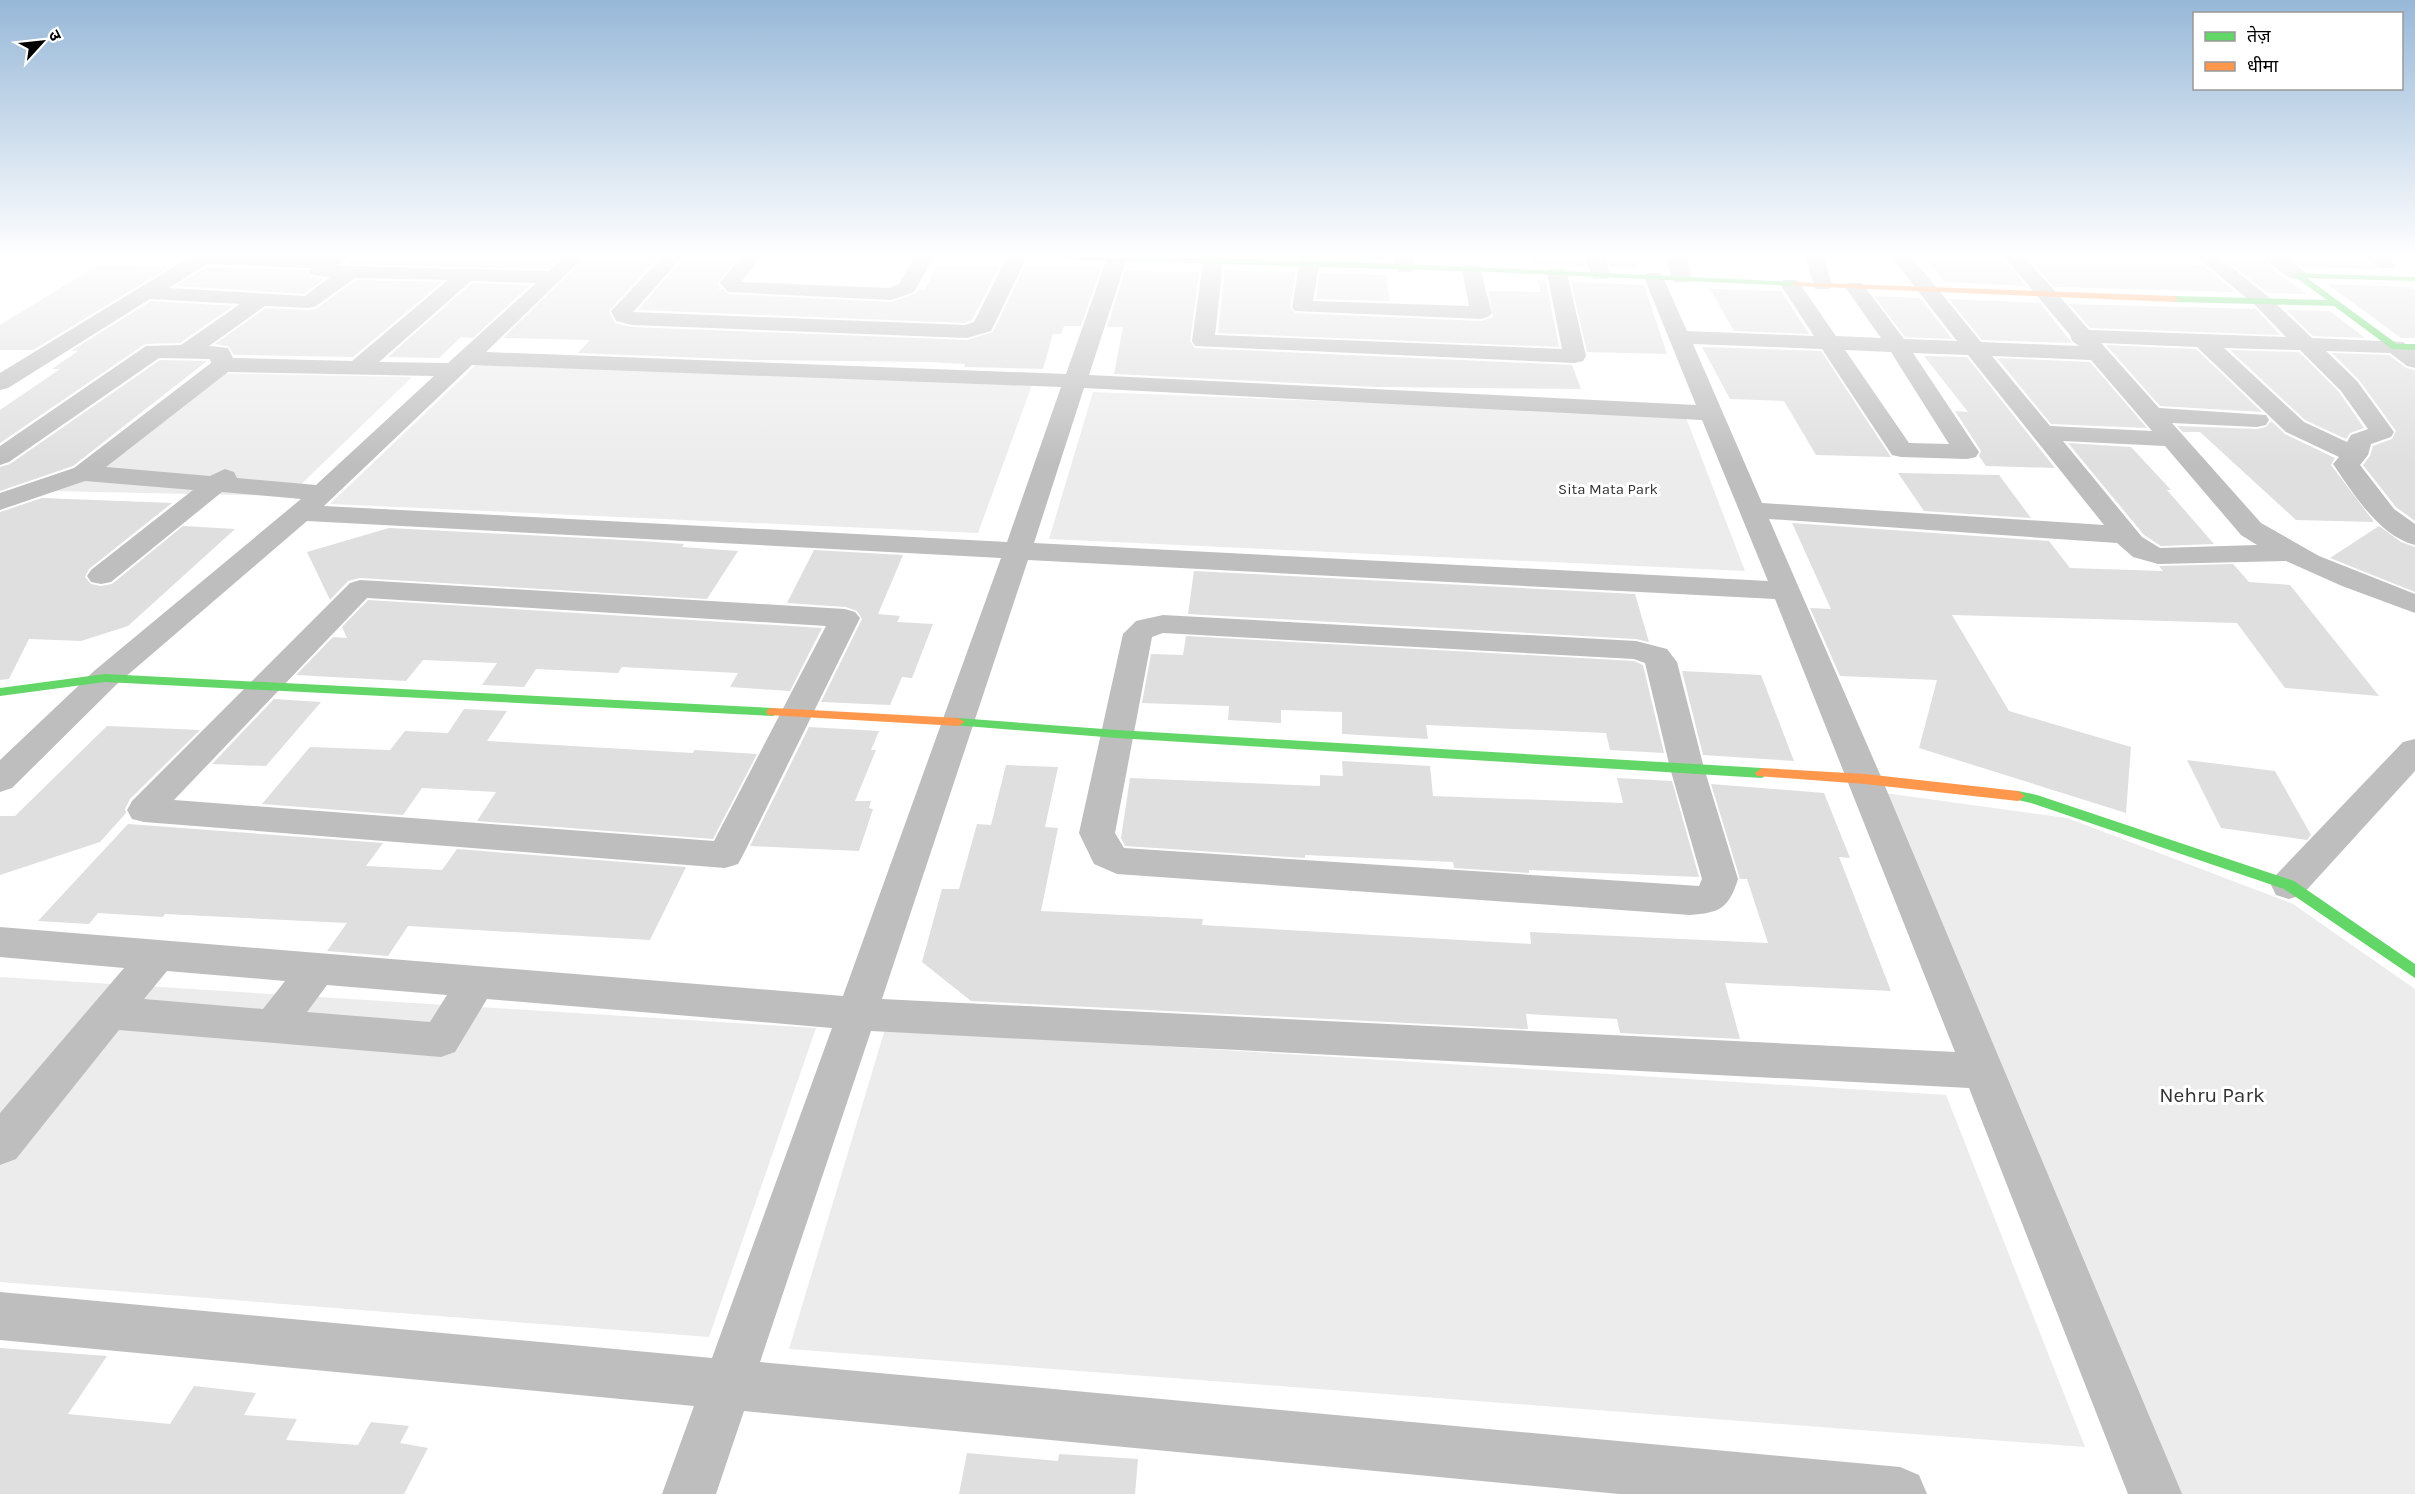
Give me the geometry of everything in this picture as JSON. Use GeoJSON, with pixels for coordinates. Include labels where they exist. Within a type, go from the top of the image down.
{"type":"FeatureCollection","features":[{"type":"Feature","properties":{"kind":"street"},"geometry":{"type":"LineString","coordinates":[[0,383],[96,325]]}},
{"type":"Feature","properties":{"kind":"street"},"geometry":{"type":"LineString","coordinates":[[186,352],[225,325]]}},
{"type":"Feature","properties":{"kind":"street"},"geometry":{"type":"LineString","coordinates":[[358,368],[408,325]]}},
{"type":"Feature","properties":{"kind":"street"},"geometry":{"type":"LineString","coordinates":[[0,780],[105,678],[301,513],[503,325]]}},
{"type":"Feature","properties":{"kind":"street"},"geometry":{"type":"LineString","coordinates":[[662,325],[778,347],[1075,381],[1390,372],[1575,356],[1568,325]]}},
{"type":"Feature","properties":{"kind":"street"},"geometry":{"type":"LineString","coordinates":[[0,502],[83,474],[223,365],[358,368],[461,364],[778,347],[967,332],[984,325]]}},
{"type":"Feature","properties":{"kind":"street"},"geometry":{"type":"LineString","coordinates":[[689,1494],[959,722],[1094,325]]}},
{"type":"Feature","properties":{"kind":"street"},"geometry":{"type":"LineString","coordinates":[[1205,325],[1203,341],[1390,372],[1711,413]]}},
{"type":"Feature","properties":{"kind":"street"},"geometry":{"type":"LineString","coordinates":[[1678,325],[1679,337],[1865,779],[2155,1494]]}},
{"type":"Feature","properties":{"kind":"street"},"geometry":{"type":"LineString","coordinates":[[1818,325],[1901,450],[1967,452],[1882,325]]}},
{"type":"Feature","properties":{"kind":"street"},"geometry":{"type":"LineString","coordinates":[[1957,325],[2126,536],[2143,551],[2158,556],[2290,553]]}},
{"type":"Feature","properties":{"kind":"street"},"geometry":{"type":"LineString","coordinates":[[2071,325],[2251,529],[2290,553],[2415,604]]}},
{"type":"Feature","properties":{"kind":"street"},"geometry":{"type":"LineString","coordinates":[[2286,325],[2349,386],[2382,432],[2360,441],[2355,455],[2346,464],[2385,514],[2415,537]]}},
{"type":"Feature","properties":{"kind":"street"},"geometry":{"type":"LineString","coordinates":[[2370,325],[2405,347],[2415,361]]}},
{"type":"Feature","properties":{"kind":"street"},"geometry":{"type":"LineString","coordinates":[[1679,337],[1977,349],[2203,340],[2405,347]]}},
{"type":"Feature","properties":{"kind":"street"},"geometry":{"type":"LineString","coordinates":[[2203,340],[2295,427],[2355,455]]}},
{"type":"Feature","properties":{"kind":"street"},"geometry":{"type":"LineString","coordinates":[[0,457],[154,351],[220,353],[223,365]]}},
{"type":"Feature","properties":{"kind":"street"},"geometry":{"type":"LineString","coordinates":[[2150,415],[2258,420]]}},
{"type":"Feature","properties":{"kind":"street"},"geometry":{"type":"LineString","coordinates":[[2045,433],[2172,439]]}},
{"type":"Feature","properties":{"kind":"street"},"geometry":{"type":"LineString","coordinates":[[83,474],[223,479],[322,493]]}},
{"type":"Feature","properties":{"kind":"street"},"geometry":{"type":"LineString","coordinates":[[101,576],[223,479]]}},
{"type":"Feature","properties":{"kind":"street"},"geometry":{"type":"LineString","coordinates":[[1751,510],[2126,536]]}},
{"type":"Feature","properties":{"kind":"street"},"geometry":{"type":"LineString","coordinates":[[301,513],[1785,591]]}},
{"type":"Feature","properties":{"kind":"street"},"geometry":{"type":"LineString","coordinates":[[360,589],[844,618],[726,855],[144,810],[267,686],[360,589]]}},
{"type":"Feature","properties":{"kind":"street"},"geometry":{"type":"LineString","coordinates":[[1163,624],[1647,652],[1662,662],[1687,768],[1720,879],[1715,894],[1706,900],[1690,902],[1117,861],[1107,855],[1097,833],[1138,634],[1147,627],[1163,624]]}},
{"type":"Feature","properties":{"kind":"street"},"geometry":{"type":"LineString","coordinates":[[0,692],[105,678],[796,713],[1865,779],[2032,798],[2289,885],[2415,972]]}},
{"type":"Feature","properties":{"kind":"street"},"geometry":{"type":"LineString","coordinates":[[2289,885],[2410,763]]}},
{"type":"Feature","properties":{"kind":"street"},"geometry":{"type":"LineString","coordinates":[[0,942],[857,1014],[1983,1071]]}},
{"type":"Feature","properties":{"kind":"street"},"geometry":{"type":"LineString","coordinates":[[0,1145],[158,956]]}},
{"type":"Feature","properties":{"kind":"street"},"geometry":{"type":"LineString","coordinates":[[273,1026],[317,969]]}},
{"type":"Feature","properties":{"kind":"street"},"geometry":{"type":"LineString","coordinates":[[110,1013],[441,1040],[476,982]]}},
{"type":"Feature","properties":{"kind":"street"},"geometry":{"type":"LineString","coordinates":[[0,1316],[1900,1494]]}},
{"type":"Feature","properties":{"kind":"green space"},"geometry":{"type":"Polygon","coordinates":[[[480,361],[1033,382],[978,533],[330,504],[480,361]]]}},
{"type":"Feature","properties":{"kind":"green space"},"geometry":{"type":"Polygon","coordinates":[[[200,373],[412,377],[289,496],[48,491],[200,373]]]}},
{"type":"Feature","properties":{"kind":"green space","name":"Sita Mata Park"},"geometry":{"type":"Polygon","coordinates":[[[1093,392],[1685,415],[1745,571],[1049,539],[1093,392]]]}},
{"type":"Feature","properties":{"kind":"green space","name":"Nehru Park"},"geometry":{"type":"Polygon","coordinates":[[[1870,791],[2067,818],[2293,904],[2415,989],[2415,1494],[2154,1494],[1870,791]]]}},
{"type":"Feature","properties":{"kind":"green space"},"geometry":{"type":"Polygon","coordinates":[[[0,977],[816,1028],[709,1337],[0,1282],[0,977]]]}},
{"type":"Feature","properties":{"kind":"green space"},"geometry":{"type":"Polygon","coordinates":[[[885,1029],[1946,1095],[2085,1447],[789,1349],[885,1029]]]}},
{"type":"Feature","properties":{"kind":"building"},"geometry":{"type":"Polygon","coordinates":[[[0,325],[75,325],[33,350],[0,350],[0,325]]]}},
{"type":"Feature","properties":{"kind":"building"},"geometry":{"type":"Polygon","coordinates":[[[113,325],[206,325],[180,343],[145,344],[0,443],[0,410],[60,369],[52,369],[78,351],[71,351],[113,325]]]}},
{"type":"Feature","properties":{"kind":"building"},"geometry":{"type":"Polygon","coordinates":[[[242,325],[391,325],[353,357],[234,355],[228,346],[215,344],[242,325]]]}},
{"type":"Feature","properties":{"kind":"building"},"geometry":{"type":"Polygon","coordinates":[[[425,325],[487,325],[473,338],[461,337],[439,358],[388,357],[425,325]]]}},
{"type":"Feature","properties":{"kind":"building"},"geometry":{"type":"Polygon","coordinates":[[[517,325],[622,325],[631,327],[967,340],[993,332],[997,325],[1081,325],[1064,326],[1061,334],[1053,334],[1043,369],[964,367],[965,364],[929,362],[756,360],[578,353],[590,340],[503,338],[517,325]]]}},
{"type":"Feature","properties":{"kind":"building"},"geometry":{"type":"Polygon","coordinates":[[[1108,325],[1192,325],[1190,341],[1195,348],[1572,365],[1581,389],[1378,387],[1114,374],[1123,327],[1107,327],[1108,325]]]}},
{"type":"Feature","properties":{"kind":"building"},"geometry":{"type":"Polygon","coordinates":[[[1219,325],[1555,325],[1559,347],[1218,333],[1219,325]]]}},
{"type":"Feature","properties":{"kind":"building"},"geometry":{"type":"Polygon","coordinates":[[[1581,325],[1657,325],[1667,354],[1587,352],[1581,325]]]}},
{"type":"Feature","properties":{"kind":"building"},"geometry":{"type":"Polygon","coordinates":[[[1730,325],[1803,325],[1809,334],[1734,331],[1730,325]]]}},
{"type":"Feature","properties":{"kind":"building"},"geometry":{"type":"Polygon","coordinates":[[[1896,325],[1941,325],[1952,339],[1905,337],[1896,325]]]}},
{"type":"Feature","properties":{"kind":"building"},"geometry":{"type":"Polygon","coordinates":[[[1970,325],[2057,325],[2072,343],[1982,340],[1970,325]]]}},
{"type":"Feature","properties":{"kind":"building"},"geometry":{"type":"Polygon","coordinates":[[[2087,325],[2271,325],[2280,335],[2090,328],[2087,325]]]}},
{"type":"Feature","properties":{"kind":"building"},"geometry":{"type":"Polygon","coordinates":[[[2301,325],[2348,325],[2365,338],[2313,336],[2301,325]]]}},
{"type":"Feature","properties":{"kind":"building"},"geometry":{"type":"Polygon","coordinates":[[[2383,325],[2415,325],[2415,338],[2401,338],[2383,325]]]}},
{"type":"Feature","properties":{"kind":"building"},"geometry":{"type":"Polygon","coordinates":[[[2106,345],[2196,349],[2262,412],[2160,406],[2106,345]]]}},
{"type":"Feature","properties":{"kind":"building"},"geometry":{"type":"Polygon","coordinates":[[[1702,347],[1821,351],[1891,457],[1816,455],[1784,401],[1730,399],[1702,347]]]}},
{"type":"Feature","properties":{"kind":"building"},"geometry":{"type":"Polygon","coordinates":[[[2230,350],[2299,352],[2339,392],[2364,428],[2350,433],[2346,439],[2305,420],[2230,350]]]}},
{"type":"Feature","properties":{"kind":"building"},"geometry":{"type":"Polygon","coordinates":[[[2332,353],[2389,355],[2406,368],[2415,370],[2415,521],[2396,507],[2363,465],[2370,456],[2373,446],[2392,439],[2396,431],[2359,380],[2332,353]]]}},
{"type":"Feature","properties":{"kind":"building"},"geometry":{"type":"Polygon","coordinates":[[[1924,356],[1967,357],[2055,468],[1986,466],[1979,456],[1981,451],[1955,411],[1968,412],[1924,356]]]}},
{"type":"Feature","properties":{"kind":"building"},"geometry":{"type":"Polygon","coordinates":[[[1997,358],[2090,362],[2147,428],[2051,424],[1997,358]]]}},
{"type":"Feature","properties":{"kind":"building"},"geometry":{"type":"Polygon","coordinates":[[[160,360],[207,361],[73,466],[0,491],[0,467],[10,464],[160,360]]]}},
{"type":"Feature","properties":{"kind":"building"},"geometry":{"type":"Polygon","coordinates":[[[2271,421],[2285,434],[2335,458],[2331,465],[2374,522],[2296,520],[2200,432],[2183,432],[2177,426],[2257,429],[2266,427],[2271,421]]]}},
{"type":"Feature","properties":{"kind":"building"},"geometry":{"type":"Polygon","coordinates":[[[2068,443],[2131,447],[2171,490],[2167,490],[2214,544],[2161,546],[2144,535],[2068,443]]]}},
{"type":"Feature","properties":{"kind":"building"},"geometry":{"type":"Polygon","coordinates":[[[1898,473],[1999,475],[2031,518],[1924,511],[1898,473]]]}},
{"type":"Feature","properties":{"kind":"building"},"geometry":{"type":"Polygon","coordinates":[[[42,498],[172,503],[89,569],[85,577],[91,584],[101,586],[112,584],[183,526],[235,529],[128,626],[81,641],[29,639],[9,679],[0,680],[0,512],[42,498]]]}},
{"type":"Feature","properties":{"kind":"building"},"geometry":{"type":"Polygon","coordinates":[[[1792,523],[2049,541],[2070,568],[2163,571],[2159,566],[2233,564],[2249,582],[2290,585],[2379,696],[2285,688],[2237,623],[1952,615],[2009,711],[2131,747],[2126,813],[1919,748],[1937,680],[1840,676],[1810,608],[1831,609],[1792,523]]]}},
{"type":"Feature","properties":{"kind":"building"},"geometry":{"type":"Polygon","coordinates":[[[2379,526],[2401,542],[2415,547],[2415,592],[2330,558],[2379,526]]]}},
{"type":"Feature","properties":{"kind":"building"},"geometry":{"type":"Polygon","coordinates":[[[389,528],[642,541],[684,544],[682,547],[738,551],[707,599],[360,578],[348,581],[330,600],[307,552],[389,528]]]}},
{"type":"Feature","properties":{"kind":"building"},"geometry":{"type":"Polygon","coordinates":[[[814,550],[903,555],[878,614],[900,616],[897,622],[933,624],[912,678],[902,677],[890,705],[821,702],[862,619],[857,611],[846,607],[787,603],[814,550]]]}},
{"type":"Feature","properties":{"kind":"building"},"geometry":{"type":"Polygon","coordinates":[[[1194,571],[1635,594],[1649,642],[1636,639],[1188,614],[1194,571]]]}},
{"type":"Feature","properties":{"kind":"building"},"geometry":{"type":"Polygon","coordinates":[[[368,600],[822,628],[790,691],[730,687],[738,673],[622,667],[618,673],[536,669],[524,687],[482,685],[497,663],[423,660],[406,681],[296,675],[333,637],[347,638],[342,627],[368,600]]]}},
{"type":"Feature","properties":{"kind":"building"},"geometry":{"type":"Polygon","coordinates":[[[1186,636],[1634,661],[1643,665],[1664,753],[1610,750],[1606,733],[1426,725],[1428,739],[1342,734],[1342,712],[1281,710],[1281,723],[1228,720],[1229,706],[1142,703],[1151,654],[1183,655],[1186,636]]]}},
{"type":"Feature","properties":{"kind":"building"},"geometry":{"type":"Polygon","coordinates":[[[1682,671],[1761,675],[1794,761],[1703,755],[1682,671]]]}},
{"type":"Feature","properties":{"kind":"building"},"geometry":{"type":"Polygon","coordinates":[[[274,699],[321,702],[266,766],[212,764],[274,699]]]}},
{"type":"Feature","properties":{"kind":"building"},"geometry":{"type":"Polygon","coordinates":[[[464,709],[507,711],[487,741],[693,753],[694,750],[757,754],[713,839],[477,821],[496,792],[422,788],[403,815],[262,804],[310,747],[390,750],[405,731],[448,733],[464,709]]]}},
{"type":"Feature","properties":{"kind":"building"},"geometry":{"type":"Polygon","coordinates":[[[107,726],[200,730],[130,799],[125,809],[126,813],[100,842],[0,875],[0,816],[15,816],[107,726]]]}},
{"type":"Feature","properties":{"kind":"building"},"geometry":{"type":"Polygon","coordinates":[[[809,727],[879,731],[871,750],[876,750],[855,801],[871,801],[869,808],[873,809],[859,851],[750,846],[809,727]]]}},
{"type":"Feature","properties":{"kind":"building"},"geometry":{"type":"Polygon","coordinates":[[[2187,760],[2275,771],[2311,835],[2307,840],[2221,828],[2187,760]]]}},
{"type":"Feature","properties":{"kind":"building"},"geometry":{"type":"Polygon","coordinates":[[[1342,761],[1430,766],[1433,796],[1623,803],[1617,778],[1672,781],[1699,877],[1529,870],[1529,873],[1454,868],[1453,862],[1305,855],[1305,858],[1125,846],[1121,838],[1130,778],[1320,786],[1320,775],[1343,776],[1342,761]]]}},
{"type":"Feature","properties":{"kind":"building"},"geometry":{"type":"Polygon","coordinates":[[[1006,765],[1058,767],[1045,827],[1058,828],[1041,911],[1203,919],[1202,925],[1531,944],[1530,932],[1768,943],[1747,879],[1740,879],[1711,784],[1824,793],[1850,858],[1839,857],[1891,991],[1725,983],[1740,1039],[1620,1033],[1617,1019],[1526,1014],[1528,1029],[971,1001],[922,962],[942,889],[959,889],[977,824],[991,825],[1006,765]]]}},
{"type":"Feature","properties":{"kind":"building"},"geometry":{"type":"Polygon","coordinates":[[[128,824],[383,843],[366,866],[442,870],[457,849],[686,867],[650,940],[408,926],[388,956],[327,951],[347,923],[98,913],[89,924],[38,921],[128,824]]]}},
{"type":"Feature","properties":{"kind":"building"},"geometry":{"type":"Polygon","coordinates":[[[0,1348],[107,1356],[68,1414],[170,1424],[194,1386],[256,1393],[244,1415],[297,1419],[286,1440],[358,1445],[371,1422],[409,1426],[400,1443],[428,1448],[404,1494],[0,1494],[0,1348]]]}},
{"type":"Feature","properties":{"kind":"building"},"geometry":{"type":"Polygon","coordinates":[[[967,1453],[1058,1461],[1059,1454],[1138,1459],[1135,1494],[959,1494],[967,1453]]]}},
{"type":"Feature","properties":{"kind":"traffic: fast"},"geometry":{"type":"LineString","coordinates":[[2365,325],[2395,347],[2415,347]]}},
{"type":"Feature","properties":{"kind":"traffic: fast"},"geometry":{"type":"LineString","coordinates":[[0,692],[105,678],[773,712]]}},
{"type":"Feature","properties":{"kind":"traffic: fast"},"geometry":{"type":"LineString","coordinates":[[958,722],[1117,734],[1762,773]]}},
{"type":"Feature","properties":{"kind":"traffic: fast"},"geometry":{"type":"LineString","coordinates":[[2018,796],[2032,798],[2289,885],[2415,972]]}},
{"type":"Feature","properties":{"kind":"traffic: slow"},"geometry":{"type":"LineString","coordinates":[[773,712],[958,722]]}},
{"type":"Feature","properties":{"kind":"traffic: slow"},"geometry":{"type":"LineString","coordinates":[[1762,773],[1865,779],[2018,796]]}}]}
